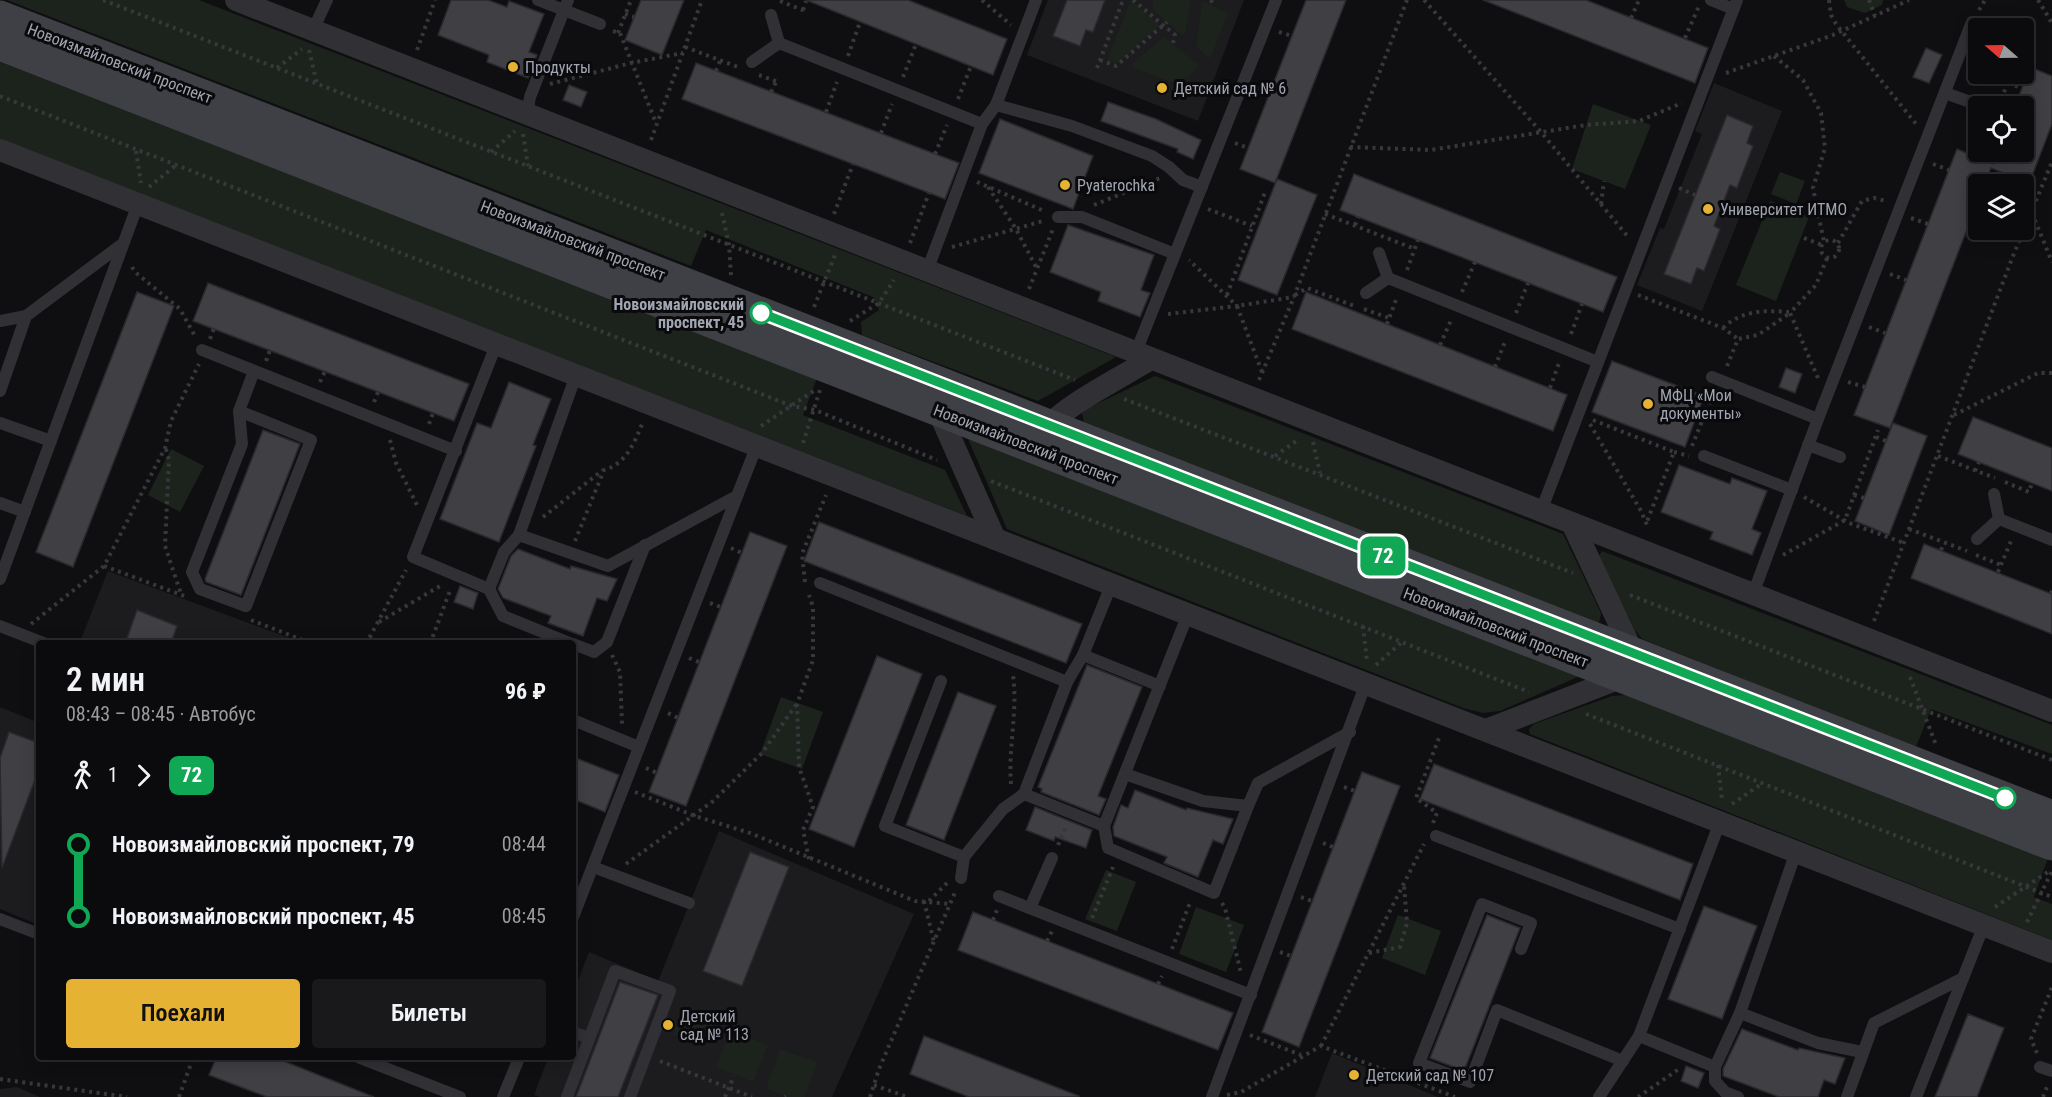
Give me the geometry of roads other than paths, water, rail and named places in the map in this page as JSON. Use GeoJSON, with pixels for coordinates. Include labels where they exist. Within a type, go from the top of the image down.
{"type":"FeatureCollection","features":[{"type":"Feature","properties":{"kind":"street"},"geometry":{"type":"LineString","coordinates":[[236,0],[2052,711]]}},
{"type":"Feature","properties":{"kind":"street","name":"Новоизмайловский проспект"},"geometry":{"type":"LineString","coordinates":[[0,16],[1042,437],[1628,665],[2052,817]]}},
{"type":"Feature","properties":{"kind":"street","name":"Новоизмайловский проспект"},"geometry":{"type":"LineString","coordinates":[[0,44],[943,398]]}},
{"type":"Feature","properties":{"kind":"street"},"geometry":{"type":"LineString","coordinates":[[0,150],[1796,852],[1987,918],[2052,952]]}},
{"type":"Feature","properties":{"kind":"street"},"geometry":{"type":"LineString","coordinates":[[1042,437],[1144,356]]}},
{"type":"Feature","properties":{"kind":"street"},"geometry":{"type":"LineString","coordinates":[[943,398],[995,539]]}},
{"type":"Feature","properties":{"kind":"street"},"geometry":{"type":"LineString","coordinates":[[1486,730],[1628,665],[1572,523]]}},
{"type":"Feature","properties":{"kind":"street","name":"Новоизмайловский проспект"},"geometry":{"type":"LineString","coordinates":[[1628,665],[2052,844]]}},
{"type":"Feature","properties":{"kind":"lane"},"geometry":{"type":"LineString","coordinates":[[314,30],[327,0]]}},
{"type":"Feature","properties":{"kind":"lane"},"geometry":{"type":"LineString","coordinates":[[538,0],[566,5],[600,24]]}},
{"type":"Feature","properties":{"kind":"lane"},"geometry":{"type":"LineString","coordinates":[[927,271],[982,124],[996,105],[1036,0]]}},
{"type":"Feature","properties":{"kind":"lane"},"geometry":{"type":"LineString","coordinates":[[1144,356],[1153,313],[1276,0]]}},
{"type":"Feature","properties":{"kind":"lane"},"geometry":{"type":"LineString","coordinates":[[1541,511],[1703,94],[1735,5],[1711,0]]}},
{"type":"Feature","properties":{"kind":"lane"},"geometry":{"type":"LineString","coordinates":[[527,114],[566,5]]}},
{"type":"Feature","properties":{"kind":"lane"},"geometry":{"type":"LineString","coordinates":[[771,15],[779,43]]}},
{"type":"Feature","properties":{"kind":"lane"},"geometry":{"type":"LineString","coordinates":[[1753,594],[1827,394],[1968,33]]}},
{"type":"Feature","properties":{"kind":"lane"},"geometry":{"type":"LineString","coordinates":[[748,67],[779,43]]}},
{"type":"Feature","properties":{"kind":"lane"},"geometry":{"type":"LineString","coordinates":[[779,43],[982,124]]}},
{"type":"Feature","properties":{"kind":"lane"},"geometry":{"type":"LineString","coordinates":[[1945,93],[1968,101]]}},
{"type":"Feature","properties":{"kind":"lane"},"geometry":{"type":"LineString","coordinates":[[996,105],[1072,126],[1152,156],[1183,180],[1202,187]]}},
{"type":"Feature","properties":{"kind":"lane"},"geometry":{"type":"LineString","coordinates":[[0,579],[138,204]]}},
{"type":"Feature","properties":{"kind":"lane"},"geometry":{"type":"LineString","coordinates":[[1058,217],[1082,217],[1176,251]]}},
{"type":"Feature","properties":{"kind":"lane"},"geometry":{"type":"LineString","coordinates":[[0,321],[26,316],[122,244]]}},
{"type":"Feature","properties":{"kind":"lane"},"geometry":{"type":"LineString","coordinates":[[1379,253],[1388,278],[1599,362]]}},
{"type":"Feature","properties":{"kind":"lane"},"geometry":{"type":"LineString","coordinates":[[1366,293],[1388,278]]}},
{"type":"Feature","properties":{"kind":"lane"},"geometry":{"type":"LineString","coordinates":[[0,391],[26,316]]}},
{"type":"Feature","properties":{"kind":"lane"},"geometry":{"type":"LineString","coordinates":[[496,345],[413,557],[489,589],[503,616],[563,640]]}},
{"type":"Feature","properties":{"kind":"lane"},"geometry":{"type":"LineString","coordinates":[[202,350],[456,451]]}},
{"type":"Feature","properties":{"kind":"lane"},"geometry":{"type":"LineString","coordinates":[[239,411],[311,440],[246,606],[200,589],[192,572],[242,444],[239,411],[254,371]]}},
{"type":"Feature","properties":{"kind":"lane"},"geometry":{"type":"LineString","coordinates":[[489,589],[504,552],[519,535],[576,375]]}},
{"type":"Feature","properties":{"kind":"lane"},"geometry":{"type":"LineString","coordinates":[[1712,377],[1818,419]]}},
{"type":"Feature","properties":{"kind":"lane"},"geometry":{"type":"LineString","coordinates":[[0,423],[51,441]]}},
{"type":"Feature","properties":{"kind":"lane"},"geometry":{"type":"LineString","coordinates":[[576,910],[735,497],[749,442]]}},
{"type":"Feature","properties":{"kind":"lane"},"geometry":{"type":"LineString","coordinates":[[1808,445],[1840,457]]}},
{"type":"Feature","properties":{"kind":"lane"},"geometry":{"type":"LineString","coordinates":[[1704,456],[1792,490]]}},
{"type":"Feature","properties":{"kind":"lane"},"geometry":{"type":"LineString","coordinates":[[1994,494],[1999,519]]}},
{"type":"Feature","properties":{"kind":"lane"},"geometry":{"type":"LineString","coordinates":[[519,535],[608,566],[735,497]]}},
{"type":"Feature","properties":{"kind":"lane"},"geometry":{"type":"LineString","coordinates":[[0,503],[25,512]]}},
{"type":"Feature","properties":{"kind":"lane"},"geometry":{"type":"LineString","coordinates":[[1999,519],[2052,540]]}},
{"type":"Feature","properties":{"kind":"lane"},"geometry":{"type":"LineString","coordinates":[[1977,539],[1999,519]]}},
{"type":"Feature","properties":{"kind":"lane"},"geometry":{"type":"LineString","coordinates":[[576,645],[594,652],[607,642],[645,545]]}},
{"type":"Feature","properties":{"kind":"lane"},"geometry":{"type":"LineString","coordinates":[[820,583],[1067,682]]}},
{"type":"Feature","properties":{"kind":"lane"},"geometry":{"type":"LineString","coordinates":[[962,878],[964,857],[1003,809],[1024,794],[1067,682],[1083,656],[1112,583]]}},
{"type":"Feature","properties":{"kind":"lane"},"geometry":{"type":"LineString","coordinates":[[1188,614],[1104,826],[1108,848],[1214,893],[1258,783],[1350,732]]}},
{"type":"Feature","properties":{"kind":"lane"},"geometry":{"type":"LineString","coordinates":[[0,626],[36,640]]}},
{"type":"Feature","properties":{"kind":"lane"},"geometry":{"type":"LineString","coordinates":[[1083,656],[1161,686]]}},
{"type":"Feature","properties":{"kind":"lane"},"geometry":{"type":"LineString","coordinates":[[941,681],[885,826],[964,857]]}},
{"type":"Feature","properties":{"kind":"lane"},"geometry":{"type":"LineString","coordinates":[[1212,1097],[1350,732],[1366,683]]}},
{"type":"Feature","properties":{"kind":"lane"},"geometry":{"type":"LineString","coordinates":[[576,721],[639,747]]}},
{"type":"Feature","properties":{"kind":"lane"},"geometry":{"type":"LineString","coordinates":[[1125,774],[1203,801],[1248,806]]}},
{"type":"Feature","properties":{"kind":"lane"},"geometry":{"type":"LineString","coordinates":[[1024,794],[1104,826]]}},
{"type":"Feature","properties":{"kind":"lane"},"geometry":{"type":"LineString","coordinates":[[1599,1097],[1639,1035],[1720,822]]}},
{"type":"Feature","properties":{"kind":"lane"},"geometry":{"type":"LineString","coordinates":[[1436,836],[1680,929]]}},
{"type":"Feature","properties":{"kind":"lane"},"geometry":{"type":"LineString","coordinates":[[1738,1097],[1725,1092],[1715,1082],[1715,1067],[1740,1013],[1796,852]]}},
{"type":"Feature","properties":{"kind":"lane"},"geometry":{"type":"LineString","coordinates":[[1030,908],[1052,858]]}},
{"type":"Feature","properties":{"kind":"lane"},"geometry":{"type":"LineString","coordinates":[[593,867],[689,903]]}},
{"type":"Feature","properties":{"kind":"lane"},"geometry":{"type":"LineString","coordinates":[[999,896],[1251,995]]}},
{"type":"Feature","properties":{"kind":"lane"},"geometry":{"type":"LineString","coordinates":[[1521,949],[1531,923],[1482,904],[1419,1063],[1470,1082],[1497,1010],[1623,1061]]}},
{"type":"Feature","properties":{"kind":"lane"},"geometry":{"type":"LineString","coordinates":[[1916,1097],[1987,918]]}},
{"type":"Feature","properties":{"kind":"lane"},"geometry":{"type":"LineString","coordinates":[[0,919],[36,933]]}},
{"type":"Feature","properties":{"kind":"lane"},"geometry":{"type":"LineString","coordinates":[[567,1097],[615,971],[670,991],[630,1097]]}},
{"type":"Feature","properties":{"kind":"lane"},"geometry":{"type":"LineString","coordinates":[[1847,1097],[1874,1023],[1963,978]]}},
{"type":"Feature","properties":{"kind":"lane"},"geometry":{"type":"LineString","coordinates":[[1740,1013],[1818,1043],[1862,1052]]}},
{"type":"Feature","properties":{"kind":"lane"},"geometry":{"type":"LineString","coordinates":[[576,1033],[589,1038]]}},
{"type":"Feature","properties":{"kind":"lane"},"geometry":{"type":"LineString","coordinates":[[1639,1035],[1715,1067]]}},
{"type":"Feature","properties":{"kind":"lane"},"geometry":{"type":"LineString","coordinates":[[365,1060],[460,1097]]}},
{"type":"Feature","properties":{"kind":"lane"},"geometry":{"type":"LineString","coordinates":[[503,1097],[518,1060]]}},
{"type":"Feature","properties":{"kind":"place","name":"Продукты"},"geometry":{"type":"Point","coordinates":[513,67]}},
{"type":"Feature","properties":{"kind":"place","name":"Детский сад № 6"},"geometry":{"type":"Point","coordinates":[1162,88]}},
{"type":"Feature","properties":{"kind":"place","name":"Pyaterochka"},"geometry":{"type":"Point","coordinates":[1065,185]}},
{"type":"Feature","properties":{"kind":"place","name":"Университет ИТМО"},"geometry":{"type":"Point","coordinates":[1708,209]}},
{"type":"Feature","properties":{"kind":"place","name":"Новоизмайловский проспект, 45"},"geometry":{"type":"Point","coordinates":[761,313]}},
{"type":"Feature","properties":{"kind":"place","name":"МФЦ «Мои документы»"},"geometry":{"type":"Point","coordinates":[1648,404]}},
{"type":"Feature","properties":{"kind":"place","name":"Детский сад № 113"},"geometry":{"type":"Point","coordinates":[668,1025]}},
{"type":"Feature","properties":{"kind":"place","name":"Детский сад № 107"},"geometry":{"type":"Point","coordinates":[1354,1075]}}]}
